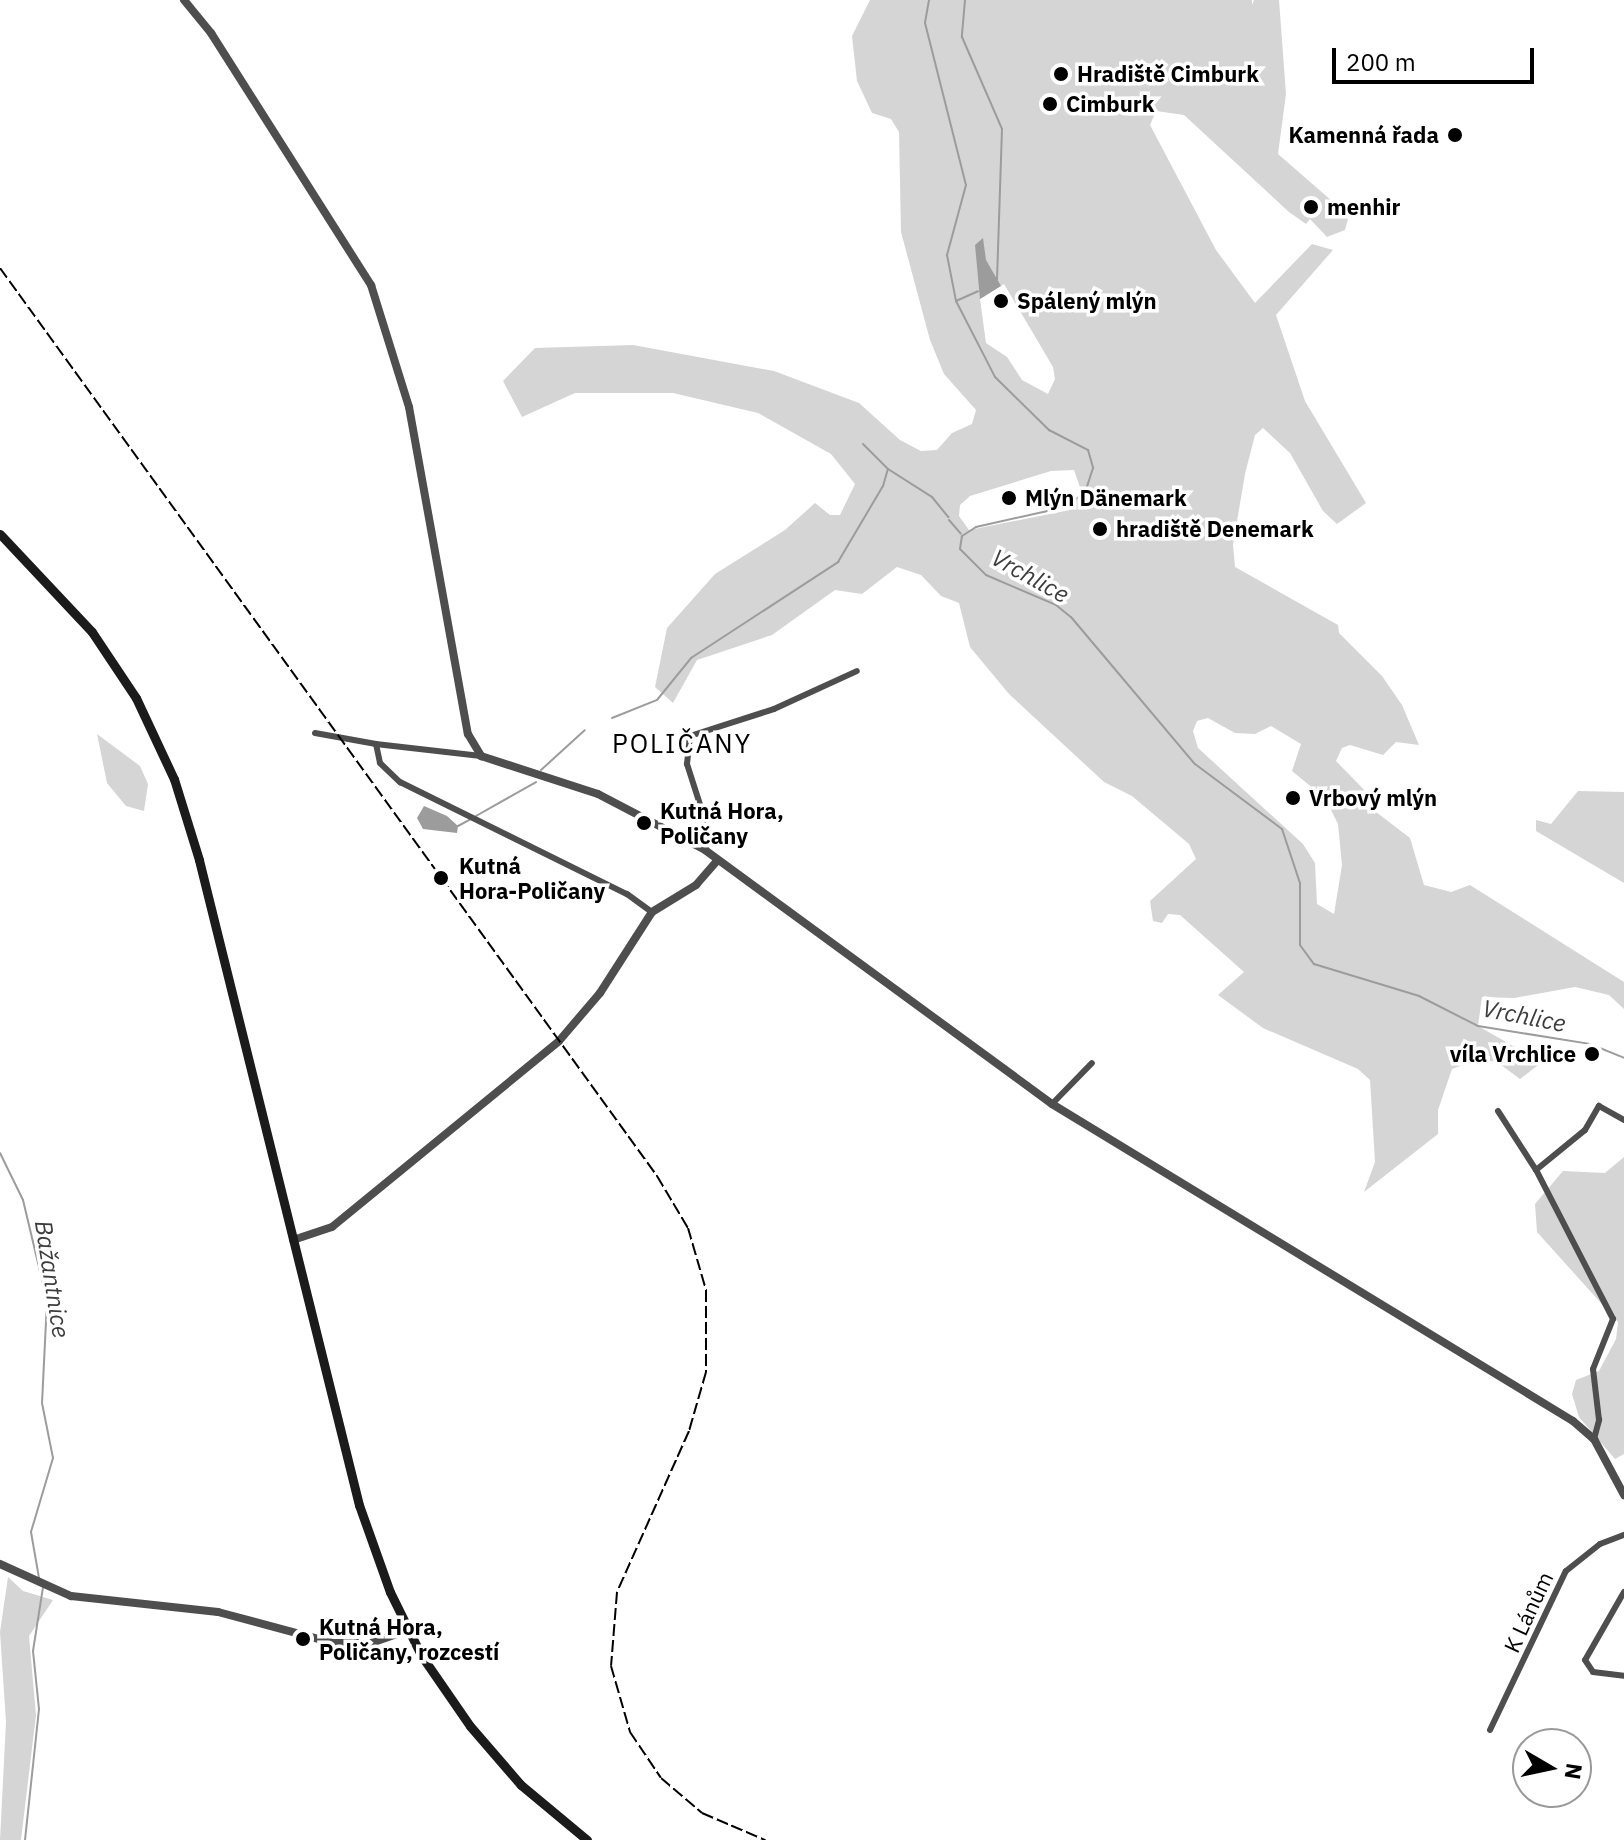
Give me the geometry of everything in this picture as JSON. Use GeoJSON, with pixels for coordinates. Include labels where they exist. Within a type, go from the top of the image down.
{"type":"FeatureCollection","features":[{"type":"Feature","properties":{"kind":"main road"},"geometry":{"type":"LineString","coordinates":[[0,534],[92,632],[136,698],[168,765],[196,849],[363,1519],[408,1630],[450,1700],[495,1757],[587,1840]]}},
{"type":"Feature","properties":{"kind":"street"},"geometry":{"type":"LineString","coordinates":[[184,0],[211,33],[371,285],[409,407],[468,734],[481,756]]}},
{"type":"Feature","properties":{"kind":"street"},"geometry":{"type":"LineString","coordinates":[[705,850],[704,817],[687,764],[690,736],[782,706],[857,671]]}},
{"type":"Feature","properties":{"kind":"street"},"geometry":{"type":"LineString","coordinates":[[315,733],[376,744],[481,756],[598,794],[705,850],[1052,1104],[1573,1421],[1594,1439],[1624,1495]]}},
{"type":"Feature","properties":{"kind":"street"},"geometry":{"type":"LineString","coordinates":[[376,744],[380,763],[400,782],[644,902],[652,912]]}},
{"type":"Feature","properties":{"kind":"street"},"geometry":{"type":"LineString","coordinates":[[293,1240],[332,1227],[559,1041],[600,993],[652,912],[696,885],[718,860]]}},
{"type":"Feature","properties":{"kind":"street"},"geometry":{"type":"LineString","coordinates":[[1052,1104],[1092,1063]]}},
{"type":"Feature","properties":{"kind":"street"},"geometry":{"type":"LineString","coordinates":[[1536,1170],[1585,1130],[1599,1106],[1624,1120]]}},
{"type":"Feature","properties":{"kind":"street"},"geometry":{"type":"LineString","coordinates":[[1498,1111],[1536,1170],[1613,1319],[1593,1369],[1599,1420],[1594,1439]]}},
{"type":"Feature","properties":{"kind":"street","name":"K Lánům"},"geometry":{"type":"LineString","coordinates":[[1490,1730],[1566,1571],[1600,1544],[1624,1535]]}},
{"type":"Feature","properties":{"kind":"street"},"geometry":{"type":"LineString","coordinates":[[0,1564],[71,1596],[218,1612],[334,1643],[371,1643],[408,1630]]}},
{"type":"Feature","properties":{"kind":"street"},"geometry":{"type":"LineString","coordinates":[[1624,1592],[1585,1660],[1593,1672],[1624,1676]]}},
{"type":"Feature","properties":{"kind":"shaded area"},"geometry":{"type":"Polygon","coordinates":[[[870,0],[1252,0],[1252,5],[1254,0],[1279,0],[1286,94],[1278,154],[1340,208],[1348,219],[1345,230],[1327,237],[1310,219],[1306,224],[1289,212],[1184,115],[1156,111],[1150,125],[1216,250],[1255,303],[1312,244],[1333,250],[1276,315],[1305,401],[1366,503],[1337,524],[1323,511],[1290,453],[1263,428],[1255,435],[1245,474],[1233,545],[1235,567],[1338,625],[1339,633],[1382,676],[1402,705],[1419,745],[1396,742],[1383,755],[1350,745],[1342,748],[1336,761],[1373,799],[1376,812],[1410,838],[1424,885],[1451,892],[1470,885],[1624,982],[1624,1009],[1609,995],[1575,987],[1514,998],[1482,997],[1478,1026],[1513,1046],[1540,1052],[1541,1063],[1520,1079],[1497,1062],[1479,1059],[1452,1069],[1438,1110],[1438,1134],[1364,1192],[1375,1162],[1370,1080],[1358,1069],[1263,1028],[1218,995],[1244,972],[1180,915],[1168,914],[1162,923],[1153,921],[1150,901],[1196,859],[1189,844],[1132,796],[1104,782],[1009,694],[970,647],[959,603],[941,596],[921,575],[897,567],[862,594],[835,590],[772,635],[697,660],[673,703],[655,687],[667,628],[715,574],[785,530],[815,503],[830,515],[840,515],[855,484],[831,454],[758,413],[673,393],[575,393],[522,417],[503,381],[535,348],[633,345],[774,371],[859,403],[900,440],[921,451],[937,450],[952,433],[972,424],[976,410],[944,374],[930,340],[901,232],[899,132],[891,119],[872,113],[857,81],[852,36],[870,0]],[[1004,284],[980,299],[986,343],[1007,357],[1022,380],[1048,394],[1055,379],[1053,367],[1004,284]],[[1074,470],[1051,471],[970,496],[960,505],[959,516],[969,530],[1070,510],[1081,490],[1074,470]],[[1208,718],[1197,721],[1193,731],[1198,748],[1303,844],[1315,863],[1317,904],[1334,914],[1342,865],[1338,824],[1325,798],[1292,771],[1301,744],[1271,726],[1255,734],[1235,733],[1208,718]]]}},
{"type":"Feature","properties":{"kind":"shaded area"},"geometry":{"type":"Polygon","coordinates":[[[983,238],[986,260],[1001,286],[980,299],[975,245],[983,238]]]}},
{"type":"Feature","properties":{"kind":"shaded area"},"geometry":{"type":"Polygon","coordinates":[[[97,734],[140,766],[148,784],[144,811],[126,806],[107,783],[97,734]]]}},
{"type":"Feature","properties":{"kind":"shaded area"},"geometry":{"type":"Polygon","coordinates":[[[1578,791],[1624,792],[1624,883],[1536,831],[1536,820],[1551,824],[1578,791]]]}},
{"type":"Feature","properties":{"kind":"shaded area"},"geometry":{"type":"Polygon","coordinates":[[[424,806],[447,816],[458,826],[457,833],[423,829],[417,818],[424,806]]]}},
{"type":"Feature","properties":{"kind":"shaded area"},"geometry":{"type":"Polygon","coordinates":[[[1624,1157],[1624,1454],[1615,1459],[1579,1417],[1572,1394],[1576,1380],[1599,1371],[1616,1339],[1618,1322],[1537,1232],[1535,1204],[1563,1171],[1605,1173],[1624,1157]]]}},
{"type":"Feature","properties":{"kind":"shaded area"},"geometry":{"type":"Polygon","coordinates":[[[8,1577],[23,1591],[53,1600],[29,1636],[36,1715],[21,1840],[0,1840],[6,1722],[0,1632],[8,1577]]]}},
{"type":"Feature","properties":{"kind":"waterway","name":"Vrchlice"},"geometry":{"type":"LineString","coordinates":[[929,0],[925,23],[966,185],[947,255],[956,301],[995,377],[1049,430],[1088,450],[1093,468],[1084,495],[1052,510],[976,527],[962,536],[960,549],[986,575],[1056,605],[1071,617],[1195,764],[1282,829],[1300,883],[1300,945],[1314,964],[1419,996],[1478,1026],[1590,1044],[1624,1058]]}},
{"type":"Feature","properties":{"kind":"waterway"},"geometry":{"type":"LineString","coordinates":[[965,0],[962,37],[1002,129],[997,280]]}},
{"type":"Feature","properties":{"kind":"waterway"},"geometry":{"type":"LineString","coordinates":[[956,301],[978,291]]}},
{"type":"Feature","properties":{"kind":"waterway"},"geometry":{"type":"LineString","coordinates":[[863,444],[888,469]]}},
{"type":"Feature","properties":{"kind":"waterway"},"geometry":{"type":"LineString","coordinates":[[612,718],[657,700],[691,658],[838,562],[883,486],[888,469],[932,497],[948,517]]}},
{"type":"Feature","properties":{"kind":"waterway"},"geometry":{"type":"LineString","coordinates":[[949,520],[961,534]]}},
{"type":"Feature","properties":{"kind":"waterway"},"geometry":{"type":"LineString","coordinates":[[541,770],[585,730]]}},
{"type":"Feature","properties":{"kind":"waterway"},"geometry":{"type":"LineString","coordinates":[[476,816],[536,782]]}},
{"type":"Feature","properties":{"kind":"waterway"},"geometry":{"type":"LineString","coordinates":[[458,826],[471,819]]}},
{"type":"Feature","properties":{"kind":"waterway","name":"Bažantnice"},"geometry":{"type":"LineString","coordinates":[[0,1153],[23,1200],[47,1301],[42,1403],[53,1458],[31,1532],[39,1578]]}},
{"type":"Feature","properties":{"kind":"waterway","name":"Bažantnice"},"geometry":{"type":"LineString","coordinates":[[25,1840],[39,1709],[33,1651],[43,1587]]}},
{"type":"Feature","properties":{"kind":"railway"},"geometry":{"type":"LineString","coordinates":[[0,268],[657,1176],[688,1228],[706,1290],[706,1372],[689,1431],[617,1592],[611,1666],[630,1732],[661,1778],[702,1813],[765,1840]]}},
{"type":"Feature","properties":{"kind":"place","name":"Hradiště Cimburk"},"geometry":{"type":"Point","coordinates":[1061,74]}},
{"type":"Feature","properties":{"kind":"place","name":"Cimburk"},"geometry":{"type":"Point","coordinates":[1050,104]}},
{"type":"Feature","properties":{"kind":"place","name":"Kamenná řada"},"geometry":{"type":"Point","coordinates":[1455,135]}},
{"type":"Feature","properties":{"kind":"place","name":"menhir"},"geometry":{"type":"Point","coordinates":[1311,207]}},
{"type":"Feature","properties":{"kind":"place","name":"Spálený mlýn"},"geometry":{"type":"Point","coordinates":[1001,301]}},
{"type":"Feature","properties":{"kind":"place","name":"Mlýn Dänemark"},"geometry":{"type":"Point","coordinates":[1009,498]}},
{"type":"Feature","properties":{"kind":"place","name":"hradiště Denemark"},"geometry":{"type":"Point","coordinates":[1100,529]}},
{"type":"Feature","properties":{"kind":"place","name":"Vrbový mlýn"},"geometry":{"type":"Point","coordinates":[1293,798]}},
{"type":"Feature","properties":{"kind":"place","name":"Kutná Hora, Poličany"},"geometry":{"type":"Point","coordinates":[644,823]}},
{"type":"Feature","properties":{"kind":"place","name":"Kutná Hora-Poličany"},"geometry":{"type":"Point","coordinates":[441,878]}},
{"type":"Feature","properties":{"kind":"place","name":"víla Vrchlice"},"geometry":{"type":"Point","coordinates":[1592,1054]}},
{"type":"Feature","properties":{"kind":"place","name":"Kutná Hora, Poličany, rozcestí"},"geometry":{"type":"Point","coordinates":[303,1639]}},
{"type":"Feature","properties":{"kind":"district","name":"POLIČANY"},"geometry":{"type":"Point","coordinates":[682,744]}}]}
